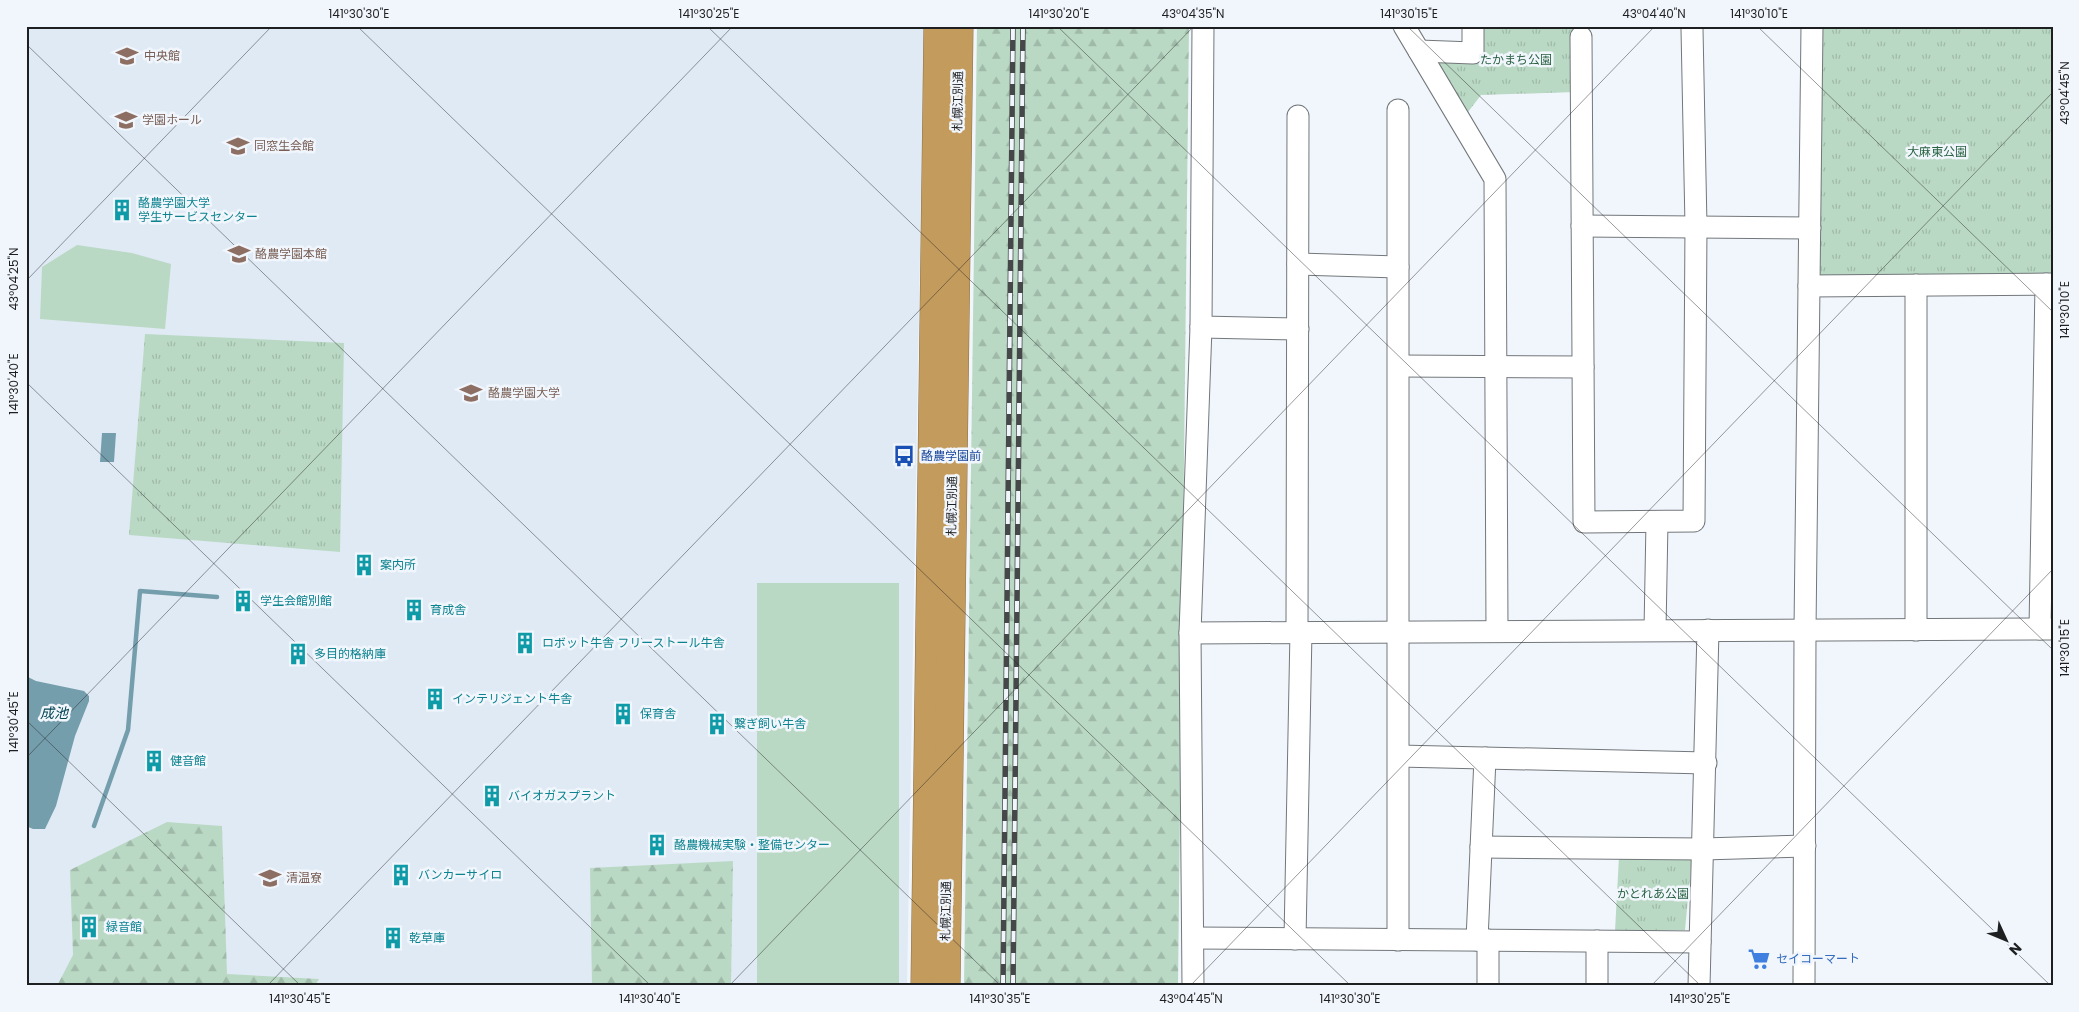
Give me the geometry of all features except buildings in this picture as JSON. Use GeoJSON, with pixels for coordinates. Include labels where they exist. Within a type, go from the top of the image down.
{"type":"FeatureCollection","features":[{"type":"Feature","properties":{"kind":"highway","name":"札幌江別通"},"geometry":{"type":"LineString","coordinates":[[925,986],[938,26]]}},
{"type":"Feature","properties":{"kind":"highway","name":"札幌江別通"},"geometry":{"type":"LineString","coordinates":[[946,986],[959,26]]}},
{"type":"Feature","properties":{"kind":"street"},"geometry":{"type":"LineString","coordinates":[[1193,986],[1190,633],[1201,327],[1203,26]]}},
{"type":"Feature","properties":{"kind":"street"},"geometry":{"type":"LineString","coordinates":[[1404,26],[1495,179],[1497,630]]}},
{"type":"Feature","properties":{"kind":"street"},"geometry":{"type":"LineString","coordinates":[[1419,51],[1473,53],[1473,26]]}},
{"type":"Feature","properties":{"kind":"street"},"geometry":{"type":"LineString","coordinates":[[1804,986],[1805,630],[1812,26]]}},
{"type":"Feature","properties":{"kind":"street"},"geometry":{"type":"LineString","coordinates":[[1581,37],[1584,522],[1694,522],[1696,226],[1692,29]]}},
{"type":"Feature","properties":{"kind":"street"},"geometry":{"type":"LineString","coordinates":[[1398,110],[1398,940]]}},
{"type":"Feature","properties":{"kind":"street"},"geometry":{"type":"LineString","coordinates":[[1296,939],[1299,631],[1298,116]]}},
{"type":"Feature","properties":{"kind":"street"},"geometry":{"type":"LineString","coordinates":[[1582,226],[1810,228]]}},
{"type":"Feature","properties":{"kind":"street"},"geometry":{"type":"LineString","coordinates":[[1298,264],[1398,267]]}},
{"type":"Feature","properties":{"kind":"street"},"geometry":{"type":"LineString","coordinates":[[1190,633],[1497,630],[2046,629],[2049,284],[1809,286]]}},
{"type":"Feature","properties":{"kind":"street"},"geometry":{"type":"LineString","coordinates":[[1916,285],[1916,630]]}},
{"type":"Feature","properties":{"kind":"street"},"geometry":{"type":"LineString","coordinates":[[1201,327],[1298,330]]}},
{"type":"Feature","properties":{"kind":"street"},"geometry":{"type":"LineString","coordinates":[[1399,366],[1583,367]]}},
{"type":"Feature","properties":{"kind":"street"},"geometry":{"type":"LineString","coordinates":[[1655,630],[1657,522]]}},
{"type":"Feature","properties":{"kind":"street"},"geometry":{"type":"LineString","coordinates":[[1698,986],[1706,763],[1708,630]]}},
{"type":"Feature","properties":{"kind":"street"},"geometry":{"type":"LineString","coordinates":[[1399,756],[1706,763]]}},
{"type":"Feature","properties":{"kind":"street"},"geometry":{"type":"LineString","coordinates":[[1485,758],[1481,847],[1483,940],[1488,986]]}},
{"type":"Feature","properties":{"kind":"street"},"geometry":{"type":"LineString","coordinates":[[1481,847],[1703,849],[1805,846]]}},
{"type":"Feature","properties":{"kind":"street"},"geometry":{"type":"LineString","coordinates":[[1194,938],[1700,942]]}},
{"type":"Feature","properties":{"kind":"street"},"geometry":{"type":"LineString","coordinates":[[1596,986],[1598,941]]}},
{"type":"Feature","properties":{"kind":"shaded area","name":"酪農学園大学"},"geometry":{"type":"Polygon","coordinates":[[[26,26],[924,26],[907,986],[26,986],[26,26]]]}},
{"type":"Feature","properties":{"kind":"green space"},"geometry":{"type":"Polygon","coordinates":[[[977,26],[1189,26],[1178,986],[964,986],[977,26]]]}},
{"type":"Feature","properties":{"kind":"green space","name":"たかまち公園"},"geometry":{"type":"Polygon","coordinates":[[[1481,26],[1575,26],[1576,92],[1481,95],[1465,116],[1433,62],[1480,58],[1481,26]]]}},
{"type":"Feature","properties":{"kind":"green space","name":"大麻東公園"},"geometry":{"type":"Polygon","coordinates":[[[1821,26],[2053,26],[2053,278],[1820,283],[1821,26]]]}},
{"type":"Feature","properties":{"kind":"green space"},"geometry":{"type":"Polygon","coordinates":[[[77,245],[132,253],[171,264],[165,329],[40,319],[42,267],[77,245]]]}},
{"type":"Feature","properties":{"kind":"green space"},"geometry":{"type":"Polygon","coordinates":[[[145,334],[344,343],[340,552],[129,535],[145,334]]]}},
{"type":"Feature","properties":{"kind":"green space"},"geometry":{"type":"Polygon","coordinates":[[[757,583],[899,583],[899,986],[757,986],[757,583]]]}},
{"type":"Feature","properties":{"kind":"green space"},"geometry":{"type":"Polygon","coordinates":[[[167,822],[222,826],[227,974],[319,979],[315,986],[57,986],[73,955],[70,870],[167,822]]]}},
{"type":"Feature","properties":{"kind":"green space","name":"かとれあ公園"},"geometry":{"type":"Polygon","coordinates":[[[1619,856],[1692,857],[1685,930],[1615,931],[1619,856]]]}},
{"type":"Feature","properties":{"kind":"green space"},"geometry":{"type":"Polygon","coordinates":[[[733,861],[731,986],[592,986],[590,868],[733,861]]]}},
{"type":"Feature","properties":{"kind":"water"},"geometry":{"type":"Polygon","coordinates":[[[102,433],[116,433],[114,462],[100,462],[102,433]]]}},
{"type":"Feature","properties":{"kind":"water","name":"成池"},"geometry":{"type":"Polygon","coordinates":[[[26,676],[36,681],[84,691],[89,696],[89,701],[75,736],[56,806],[45,829],[33,829],[26,826],[26,676]]]}},
{"type":"Feature","properties":{"kind":"waterway"},"geometry":{"type":"LineString","coordinates":[[94,826],[128,730],[140,591],[217,597]]}},
{"type":"Feature","properties":{"kind":"railway"},"geometry":{"type":"LineString","coordinates":[[1003,986],[1013,26]]}},
{"type":"Feature","properties":{"kind":"railway"},"geometry":{"type":"LineString","coordinates":[[1013,986],[1023,26]]}},
{"type":"Feature","properties":{"kind":"place","name":"中央館"},"geometry":{"type":"Point","coordinates":[127,56]}},
{"type":"Feature","properties":{"kind":"place","name":"学園ホール"},"geometry":{"type":"Point","coordinates":[126,120]}},
{"type":"Feature","properties":{"kind":"place","name":"同窓生会館"},"geometry":{"type":"Point","coordinates":[238,146]}},
{"type":"Feature","properties":{"kind":"place","name":"酪農学園大学 学生サービスセンター"},"geometry":{"type":"Point","coordinates":[122,210]}},
{"type":"Feature","properties":{"kind":"place","name":"酪農学園本館"},"geometry":{"type":"Point","coordinates":[239,254]}},
{"type":"Feature","properties":{"kind":"place","name":"酪農学園大学"},"geometry":{"type":"Point","coordinates":[471,393]}},
{"type":"Feature","properties":{"kind":"place","name":"酪農学園前"},"geometry":{"type":"Point","coordinates":[904,456]}},
{"type":"Feature","properties":{"kind":"place","name":"案内所"},"geometry":{"type":"Point","coordinates":[364,565]}},
{"type":"Feature","properties":{"kind":"place","name":"学生会館別館"},"geometry":{"type":"Point","coordinates":[243,601]}},
{"type":"Feature","properties":{"kind":"place","name":"育成舎"},"geometry":{"type":"Point","coordinates":[414,610]}},
{"type":"Feature","properties":{"kind":"place","name":"ロボット牛舎 フリーストール牛舎"},"geometry":{"type":"Point","coordinates":[525,643]}},
{"type":"Feature","properties":{"kind":"place","name":"多目的格納庫"},"geometry":{"type":"Point","coordinates":[298,654]}},
{"type":"Feature","properties":{"kind":"place","name":"インテリジェント牛舎"},"geometry":{"type":"Point","coordinates":[435,699]}},
{"type":"Feature","properties":{"kind":"place","name":"保育舎"},"geometry":{"type":"Point","coordinates":[623,714]}},
{"type":"Feature","properties":{"kind":"place","name":"繋ぎ飼い牛舎"},"geometry":{"type":"Point","coordinates":[717,724]}},
{"type":"Feature","properties":{"kind":"place","name":"健音館"},"geometry":{"type":"Point","coordinates":[154,761]}},
{"type":"Feature","properties":{"kind":"place","name":"バイオガスプラント"},"geometry":{"type":"Point","coordinates":[492,796]}},
{"type":"Feature","properties":{"kind":"place","name":"酪農機械実験・整備センター"},"geometry":{"type":"Point","coordinates":[657,845]}},
{"type":"Feature","properties":{"kind":"place","name":"バンカーサイロ"},"geometry":{"type":"Point","coordinates":[401,875]}},
{"type":"Feature","properties":{"kind":"place","name":"清温寮"},"geometry":{"type":"Point","coordinates":[270,878]}},
{"type":"Feature","properties":{"kind":"place","name":"緑音館"},"geometry":{"type":"Point","coordinates":[89,927]}},
{"type":"Feature","properties":{"kind":"place","name":"乾草庫"},"geometry":{"type":"Point","coordinates":[393,938]}},
{"type":"Feature","properties":{"kind":"place","name":"セイコーマート"},"geometry":{"type":"Point","coordinates":[1759,959]}}]}
